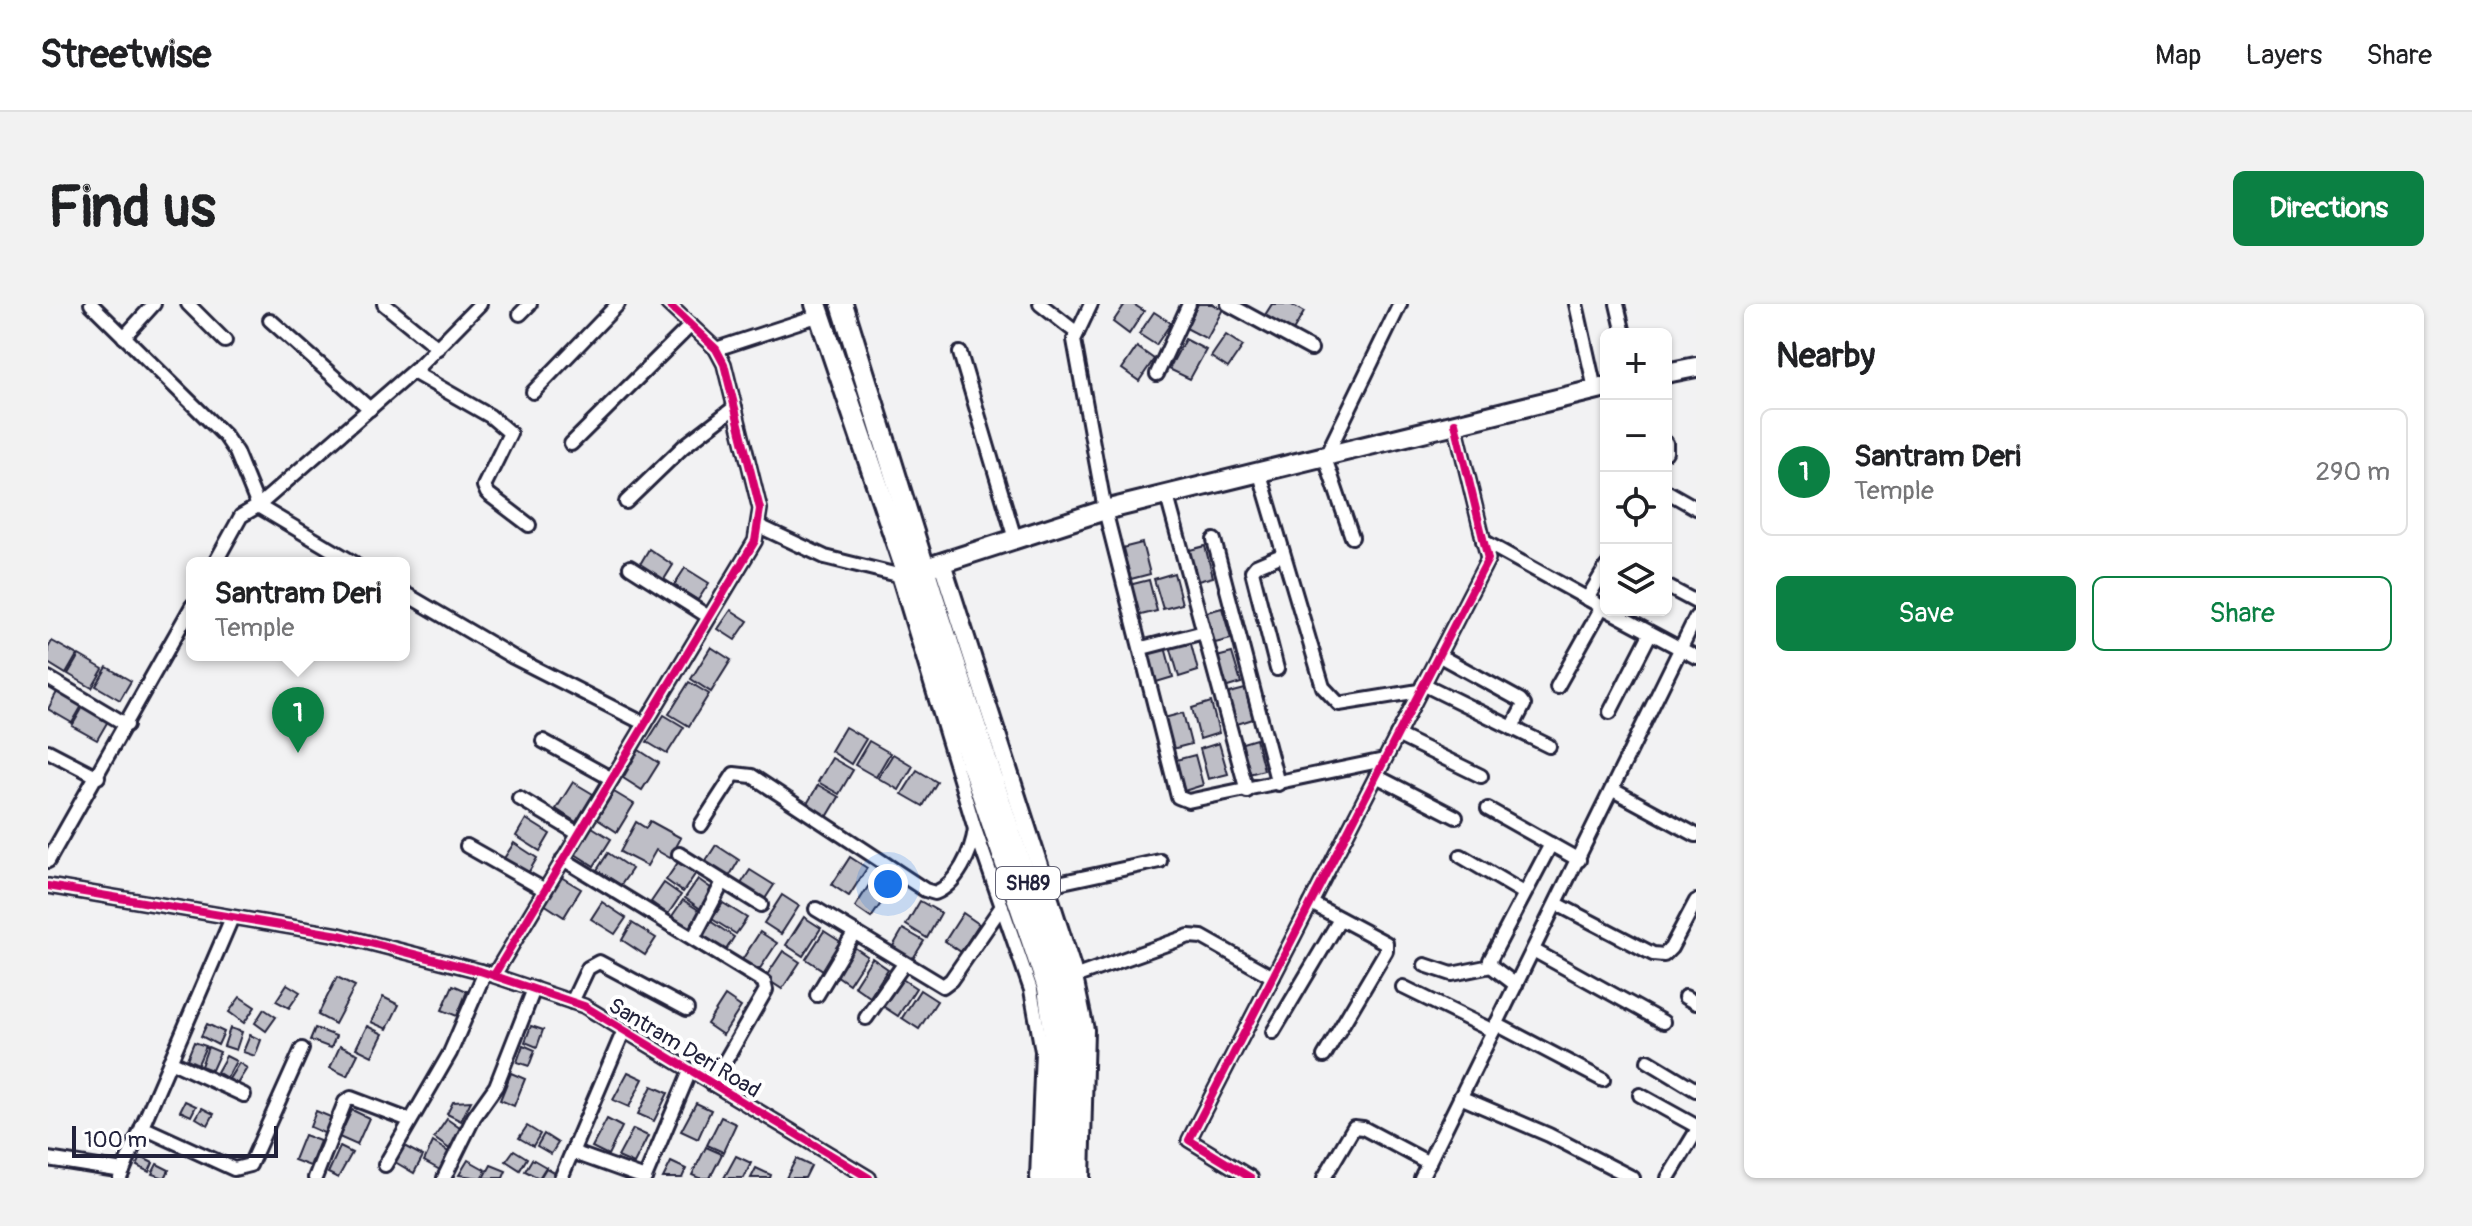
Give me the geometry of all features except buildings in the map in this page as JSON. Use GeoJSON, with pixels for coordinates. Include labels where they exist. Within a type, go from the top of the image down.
{"type":"FeatureCollection","features":[{"type":"Feature","properties":{"kind":"main road","name":"SH89"},"geometry":{"type":"LineString","coordinates":[[842,304],[925,601],[1048,988],[1057,1052],[1051,1178]]}},
{"type":"Feature","properties":{"kind":"main road","name":"SH89"},"geometry":{"type":"LineString","coordinates":[[818,310],[917,570]]}},
{"type":"Feature","properties":{"kind":"main road"},"geometry":{"type":"LineString","coordinates":[[1672,372],[1696,367]]}},
{"type":"Feature","properties":{"kind":"main road"},"geometry":{"type":"LineString","coordinates":[[917,570],[1105,510],[1600,388]]}},
{"type":"Feature","properties":{"kind":"main road","name":"SH89"},"geometry":{"type":"LineString","coordinates":[[925,601],[1069,1013],[1074,1073],[1068,1178]]}},
{"type":"Feature","properties":{"kind":"street"},"geometry":{"type":"LineString","coordinates":[[91,304],[225,436],[236,452],[258,506],[344,557]]}},
{"type":"Feature","properties":{"kind":"street"},"geometry":{"type":"LineString","coordinates":[[124,337],[154,304]]}},
{"type":"Feature","properties":{"kind":"street"},"geometry":{"type":"LineString","coordinates":[[188,304],[225,341]]}},
{"type":"Feature","properties":{"kind":"street"},"geometry":{"type":"LineString","coordinates":[[384,304],[438,348]]}},
{"type":"Feature","properties":{"kind":"street"},"geometry":{"type":"LineString","coordinates":[[218,557],[241,516],[258,506],[413,372],[480,304]]}},
{"type":"Feature","properties":{"kind":"street"},"geometry":{"type":"LineString","coordinates":[[520,314],[530,304]]}},
{"type":"Feature","properties":{"kind":"street"},"geometry":{"type":"LineString","coordinates":[[533,392],[618,304]]}},
{"type":"Feature","properties":{"kind":"street"},"geometry":{"type":"LineString","coordinates":[[385,1165],[450,1053],[489,974],[545,890],[755,541],[760,509],[724,364],[716,349],[668,304]]}},
{"type":"Feature","properties":{"kind":"street"},"geometry":{"type":"LineString","coordinates":[[1040,304],[1077,333]]}},
{"type":"Feature","properties":{"kind":"street"},"geometry":{"type":"LineString","coordinates":[[1091,304],[1074,340],[1105,510],[1178,797],[1188,801],[1247,791],[1384,760]]}},
{"type":"Feature","properties":{"kind":"street"},"geometry":{"type":"LineString","coordinates":[[1157,374],[1189,304]]}},
{"type":"Feature","properties":{"kind":"street"},"geometry":{"type":"LineString","coordinates":[[1228,304],[1246,308],[1311,349]]}},
{"type":"Feature","properties":{"kind":"street"},"geometry":{"type":"LineString","coordinates":[[1352,537],[1325,458],[1400,304]]}},
{"type":"Feature","properties":{"kind":"street"},"geometry":{"type":"LineString","coordinates":[[1576,304],[1600,385]]}},
{"type":"Feature","properties":{"kind":"street"},"geometry":{"type":"LineString","coordinates":[[1617,304],[1623,328]]}},
{"type":"Feature","properties":{"kind":"street"},"geometry":{"type":"LineString","coordinates":[[716,349],[818,310]]}},
{"type":"Feature","properties":{"kind":"street"},"geometry":{"type":"LineString","coordinates":[[270,320],[370,409]]}},
{"type":"Feature","properties":{"kind":"street"},"geometry":{"type":"LineString","coordinates":[[571,444],[691,325]]}},
{"type":"Feature","properties":{"kind":"street"},"geometry":{"type":"LineString","coordinates":[[960,353],[1015,539]]}},
{"type":"Feature","properties":{"kind":"street"},"geometry":{"type":"LineString","coordinates":[[413,372],[490,416],[510,433],[484,486],[487,493],[529,525]]}},
{"type":"Feature","properties":{"kind":"street"},"geometry":{"type":"LineString","coordinates":[[626,502],[683,447],[735,407]]}},
{"type":"Feature","properties":{"kind":"street"},"geometry":{"type":"LineString","coordinates":[[1251,1178],[1189,1140],[1488,559],[1455,423]]}},
{"type":"Feature","properties":{"kind":"street"},"geometry":{"type":"LineString","coordinates":[[1260,474],[1323,687],[1331,699],[1339,704],[1421,688],[1549,746]]}},
{"type":"Feature","properties":{"kind":"street"},"geometry":{"type":"LineString","coordinates":[[1672,494],[1696,508]]}},
{"type":"Feature","properties":{"kind":"street"},"geometry":{"type":"LineString","coordinates":[[1167,496],[1247,791]]}},
{"type":"Feature","properties":{"kind":"street"},"geometry":{"type":"LineString","coordinates":[[759,526],[825,557],[917,570]]}},
{"type":"Feature","properties":{"kind":"street"},"geometry":{"type":"LineString","coordinates":[[1214,540],[1278,784]]}},
{"type":"Feature","properties":{"kind":"street"},"geometry":{"type":"LineString","coordinates":[[1483,541],[1600,606]]}},
{"type":"Feature","properties":{"kind":"street"},"geometry":{"type":"LineString","coordinates":[[1277,669],[1252,571],[1282,555]]}},
{"type":"Feature","properties":{"kind":"street"},"geometry":{"type":"LineString","coordinates":[[630,567],[709,617]]}},
{"type":"Feature","properties":{"kind":"street"},"geometry":{"type":"LineString","coordinates":[[917,570],[975,829],[1031,990],[1042,1051],[1037,1178]]}},
{"type":"Feature","properties":{"kind":"street"},"geometry":{"type":"LineString","coordinates":[[917,570],[1044,886],[1074,977],[1085,1030],[1081,1178]]}},
{"type":"Feature","properties":{"kind":"street"},"geometry":{"type":"LineString","coordinates":[[1587,599],[1600,577]]}},
{"type":"Feature","properties":{"kind":"street"},"geometry":{"type":"LineString","coordinates":[[1672,589],[1696,602]]}},
{"type":"Feature","properties":{"kind":"street"},"geometry":{"type":"LineString","coordinates":[[410,597],[513,657],[645,724]]}},
{"type":"Feature","properties":{"kind":"street"},"geometry":{"type":"LineString","coordinates":[[1557,687],[1601,616]]}},
{"type":"Feature","properties":{"kind":"street"},"geometry":{"type":"LineString","coordinates":[[1618,616],[1696,657]]}},
{"type":"Feature","properties":{"kind":"street"},"geometry":{"type":"LineString","coordinates":[[48,861],[186,617]]}},
{"type":"Feature","properties":{"kind":"street"},"geometry":{"type":"LineString","coordinates":[[1421,1178],[1696,617]]}},
{"type":"Feature","properties":{"kind":"street"},"geometry":{"type":"LineString","coordinates":[[1142,648],[1204,632]]}},
{"type":"Feature","properties":{"kind":"street"},"geometry":{"type":"LineString","coordinates":[[1610,712],[1650,634]]}},
{"type":"Feature","properties":{"kind":"street"},"geometry":{"type":"LineString","coordinates":[[1438,655],[1520,700],[1524,705],[1512,728]]}},
{"type":"Feature","properties":{"kind":"street"},"geometry":{"type":"LineString","coordinates":[[48,678],[127,725]]}},
{"type":"Feature","properties":{"kind":"street"},"geometry":{"type":"LineString","coordinates":[[1397,735],[1481,776]]}},
{"type":"Feature","properties":{"kind":"street"},"geometry":{"type":"LineString","coordinates":[[543,741],[612,779]]}},
{"type":"Feature","properties":{"kind":"street"},"geometry":{"type":"LineString","coordinates":[[48,751],[98,777]]}},
{"type":"Feature","properties":{"kind":"street"},"geometry":{"type":"LineString","coordinates":[[701,825],[734,774],[752,776],[925,890],[935,893],[944,889],[964,863],[975,829]]}},
{"type":"Feature","properties":{"kind":"street"},"geometry":{"type":"LineString","coordinates":[[1376,776],[1456,817]]}},
{"type":"Feature","properties":{"kind":"street"},"geometry":{"type":"LineString","coordinates":[[1613,790],[1696,835]]}},
{"type":"Feature","properties":{"kind":"street"},"geometry":{"type":"LineString","coordinates":[[519,798],[579,834]]}},
{"type":"Feature","properties":{"kind":"street"},"geometry":{"type":"LineString","coordinates":[[1488,809],[1579,860]]}},
{"type":"Feature","properties":{"kind":"street"},"geometry":{"type":"LineString","coordinates":[[1491,966],[1492,952],[1551,844]]}},
{"type":"Feature","properties":{"kind":"street"},"geometry":{"type":"LineString","coordinates":[[467,846],[545,890]]}},
{"type":"Feature","properties":{"kind":"street"},"geometry":{"type":"LineString","coordinates":[[679,854],[761,905]]}},
{"type":"Feature","properties":{"kind":"street"},"geometry":{"type":"LineString","coordinates":[[1461,856],[1524,893]]}},
{"type":"Feature","properties":{"kind":"street"},"geometry":{"type":"LineString","coordinates":[[563,859],[757,974],[766,990],[712,1084]]}},
{"type":"Feature","properties":{"kind":"street"},"geometry":{"type":"LineString","coordinates":[[1044,886],[1160,861]]}},
{"type":"Feature","properties":{"kind":"street"},"geometry":{"type":"LineString","coordinates":[[694,937],[723,882]]}},
{"type":"Feature","properties":{"kind":"street","name":"Santram Deri Road"},"geometry":{"type":"LineString","coordinates":[[48,886],[231,920],[339,935],[489,974],[572,1002],[624,1030],[869,1178]]}},
{"type":"Feature","properties":{"kind":"street"},"geometry":{"type":"LineString","coordinates":[[1557,904],[1653,954],[1664,955],[1671,948],[1696,901]]}},
{"type":"Feature","properties":{"kind":"street"},"geometry":{"type":"LineString","coordinates":[[1311,903],[1386,943],[1386,951],[1324,1056]]}},
{"type":"Feature","properties":{"kind":"street"},"geometry":{"type":"LineString","coordinates":[[816,909],[943,986],[951,980],[1002,906]]}},
{"type":"Feature","properties":{"kind":"street"},"geometry":{"type":"LineString","coordinates":[[1273,1032],[1340,919]]}},
{"type":"Feature","properties":{"kind":"street"},"geometry":{"type":"LineString","coordinates":[[48,1159],[122,1174],[231,920]]}},
{"type":"Feature","properties":{"kind":"street"},"geometry":{"type":"LineString","coordinates":[[817,995],[854,933]]}},
{"type":"Feature","properties":{"kind":"street"},"geometry":{"type":"LineString","coordinates":[[1074,977],[1189,936],[1202,937],[1273,977]]}},
{"type":"Feature","properties":{"kind":"street"},"geometry":{"type":"LineString","coordinates":[[1533,950],[1663,1022]]}},
{"type":"Feature","properties":{"kind":"street"},"geometry":{"type":"LineString","coordinates":[[572,1002],[588,968],[599,962],[687,1009]]}},
{"type":"Feature","properties":{"kind":"street"},"geometry":{"type":"LineString","coordinates":[[866,1018],[904,964]]}},
{"type":"Feature","properties":{"kind":"street"},"geometry":{"type":"LineString","coordinates":[[1425,965],[1452,974],[1491,966],[1516,985]]}},
{"type":"Feature","properties":{"kind":"street"},"geometry":{"type":"LineString","coordinates":[[1403,987],[1603,1080]]}},
{"type":"Feature","properties":{"kind":"street"},"geometry":{"type":"LineString","coordinates":[[444,1178],[474,1117],[496,1086],[534,989]]}},
{"type":"Feature","properties":{"kind":"street"},"geometry":{"type":"LineString","coordinates":[[561,1178],[624,1030]]}},
{"type":"Feature","properties":{"kind":"street"},"geometry":{"type":"LineString","coordinates":[[142,1127],[234,1169],[242,1169],[250,1165],[302,1049]]}},
{"type":"Feature","properties":{"kind":"street"},"geometry":{"type":"LineString","coordinates":[[170,1061],[244,1095]]}},
{"type":"Feature","properties":{"kind":"street"},"geometry":{"type":"LineString","coordinates":[[1648,1061],[1696,1090]]}},
{"type":"Feature","properties":{"kind":"street"},"geometry":{"type":"LineString","coordinates":[[572,1152],[645,1178],[690,1071]]}},
{"type":"Feature","properties":{"kind":"street"},"geometry":{"type":"LineString","coordinates":[[1640,1095],[1695,1135],[1668,1178]]}},
{"type":"Feature","properties":{"kind":"street"},"geometry":{"type":"LineString","coordinates":[[1460,1097],[1549,1135],[1633,1178]]}},
{"type":"Feature","properties":{"kind":"street"},"geometry":{"type":"LineString","coordinates":[[315,1178],[345,1102],[351,1098],[409,1120]]}},
{"type":"Feature","properties":{"kind":"street"},"geometry":{"type":"LineString","coordinates":[[1324,1178],[1354,1127],[1363,1128],[1429,1163]]}},
{"type":"Feature","properties":{"kind":"cycle path"},"geometry":{"type":"LineString","coordinates":[[494,975],[755,541],[760,509],[724,364],[716,349],[668,304]]}},
{"type":"Feature","properties":{"kind":"cycle path"},"geometry":{"type":"LineString","coordinates":[[1251,1178],[1189,1140],[1488,559],[1455,423]]}},
{"type":"Feature","properties":{"kind":"cycle path"},"geometry":{"type":"LineString","coordinates":[[48,886],[339,935],[480,971],[584,1006],[869,1178]]}},
{"type":"Feature","properties":{"kind":"place","name":"Santram Deri"},"geometry":{"type":"Point","coordinates":[298,753]}}]}
